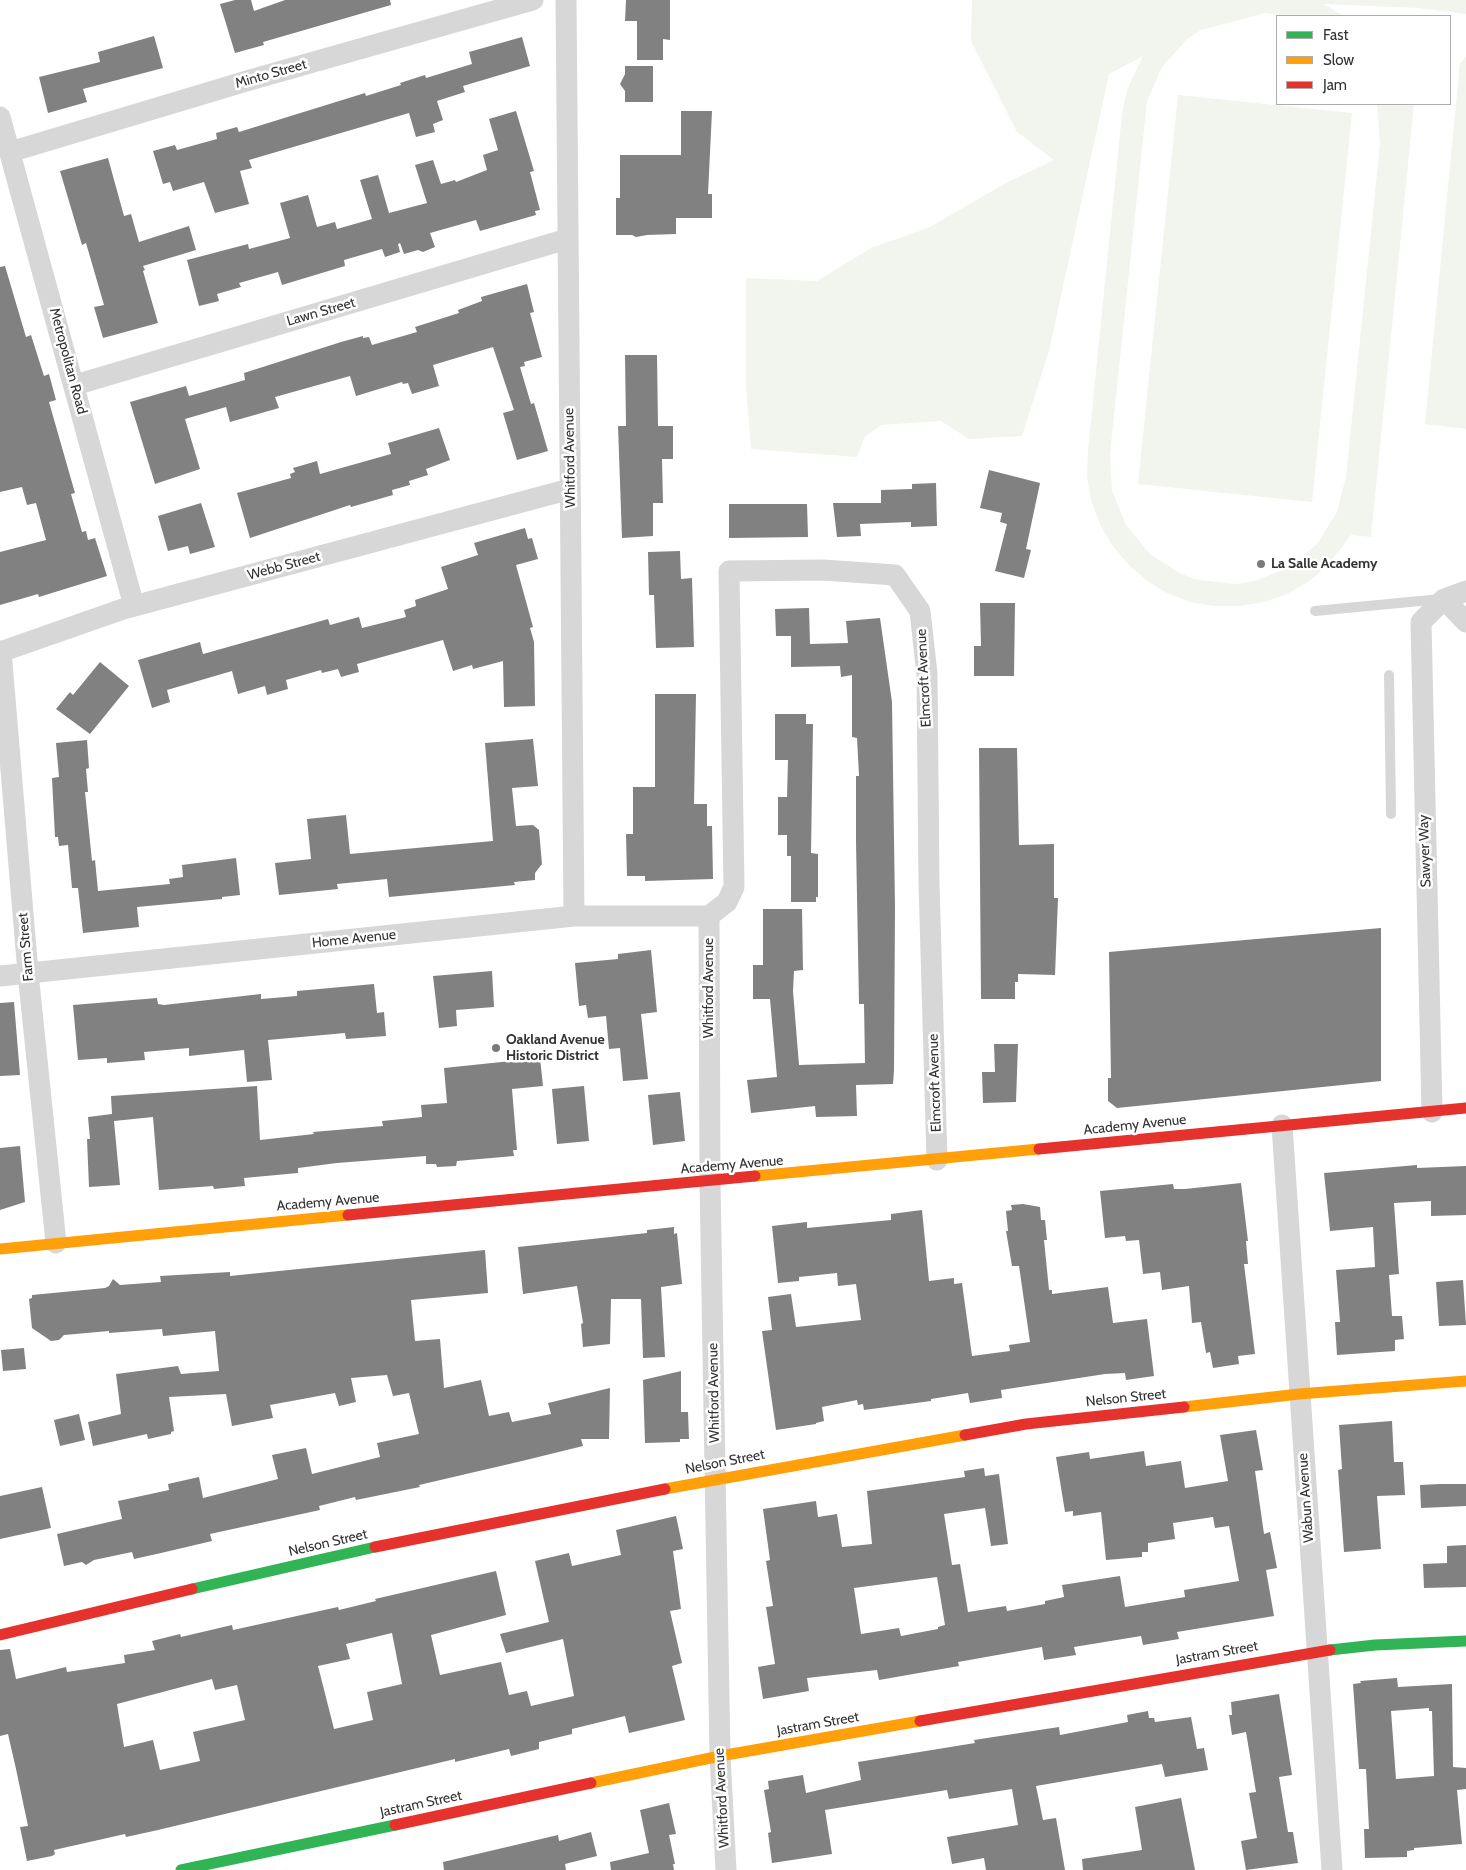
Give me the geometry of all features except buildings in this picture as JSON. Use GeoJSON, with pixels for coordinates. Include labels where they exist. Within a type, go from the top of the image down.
{"type":"FeatureCollection","features":[{"type":"Feature","properties":{"kind":"street","name":"Minto Street"},"geometry":{"type":"LineString","coordinates":[[10,152],[250,80],[533,0]]}},
{"type":"Feature","properties":{"kind":"street","name":"Whitford Avenue"},"geometry":{"type":"LineString","coordinates":[[566,0],[574,916]]}},
{"type":"Feature","properties":{"kind":"street","name":"Metropolitan Road"},"geometry":{"type":"LineString","coordinates":[[0,117],[134,606]]}},
{"type":"Feature","properties":{"kind":"street","name":"Lawn Street"},"geometry":{"type":"LineString","coordinates":[[74,385],[567,239]]}},
{"type":"Feature","properties":{"kind":"street","name":"Webb Street"},"geometry":{"type":"LineString","coordinates":[[0,652],[134,606],[570,489]]}},
{"type":"Feature","properties":{"kind":"street","name":"Elmcroft Avenue"},"geometry":{"type":"LineString","coordinates":[[709,916],[726,902],[734,887],[729,571],[823,570],[895,575],[920,611],[927,674],[937,1160]]}},
{"type":"Feature","properties":{"kind":"street","name":"Sawyer Way"},"geometry":{"type":"LineString","coordinates":[[1432,1112],[1421,622],[1444,598],[1466,591]]}},
{"type":"Feature","properties":{"kind":"street"},"geometry":{"type":"LineString","coordinates":[[1444,598],[1466,622]]}},
{"type":"Feature","properties":{"kind":"street","name":"Farm Street"},"geometry":{"type":"LineString","coordinates":[[0,652],[28,973],[56,1243]]}},
{"type":"Feature","properties":{"kind":"street","name":"Home Avenue"},"geometry":{"type":"LineString","coordinates":[[0,976],[574,916],[709,916]]}},
{"type":"Feature","properties":{"kind":"street","name":"Whitford Avenue"},"geometry":{"type":"LineString","coordinates":[[709,916],[710,1182],[715,1479],[720,1756],[726,1870]]}},
{"type":"Feature","properties":{"kind":"street","name":"Academy Avenue"},"geometry":{"type":"LineString","coordinates":[[0,1249],[1466,1108]]}},
{"type":"Feature","properties":{"kind":"street","name":"Wabun Avenue"},"geometry":{"type":"LineString","coordinates":[[1282,1125],[1332,1870]]}},
{"type":"Feature","properties":{"kind":"street","name":"Nelson Street"},"geometry":{"type":"LineString","coordinates":[[0,1636],[358,1550],[715,1479],[1026,1424],[1300,1394],[1466,1381]]}},
{"type":"Feature","properties":{"kind":"street","name":"Jastram Street"},"geometry":{"type":"LineString","coordinates":[[181,1870],[720,1756],[1317,1651],[1375,1645],[1466,1641]]}},
{"type":"Feature","properties":{"kind":"lane"},"geometry":{"type":"LineString","coordinates":[[1315,611],[1444,598]]}},
{"type":"Feature","properties":{"kind":"lane"},"geometry":{"type":"LineString","coordinates":[[1389,675],[1391,814]]}},
{"type":"Feature","properties":{"kind":"shaded area"},"geometry":{"type":"Polygon","coordinates":[[[972,0],[1466,0],[1466,14],[1418,8],[1324,4],[1342,15],[1282,15],[1265,13],[1201,30],[1187,39],[1162,67],[1147,101],[1110,454],[1112,491],[1126,525],[1150,554],[1181,574],[1199,580],[1236,584],[1254,581],[1288,568],[1317,544],[1337,512],[1346,477],[1380,144],[1377,105],[1414,105],[1371,537],[1351,535],[1327,566],[1308,582],[1287,594],[1264,602],[1239,606],[1214,606],[1190,602],[1167,593],[1146,580],[1128,564],[1112,545],[1100,524],[1091,500],[1087,476],[1088,451],[1122,114],[1127,90],[1143,56],[1109,74],[1049,351],[1022,436],[969,439],[941,421],[882,425],[865,436],[857,457],[751,449],[746,385],[746,278],[817,281],[871,248],[930,227],[1004,184],[1054,160],[1017,132],[971,41],[972,0]]]}},
{"type":"Feature","properties":{"kind":"shaded area"},"geometry":{"type":"Polygon","coordinates":[[[1466,57],[1466,429],[1425,424],[1460,63],[1466,57]]]}},
{"type":"Feature","properties":{"kind":"shaded area"},"geometry":{"type":"Polygon","coordinates":[[[1178,95],[1352,113],[1312,502],[1138,484],[1178,95]]]}},
{"type":"Feature","properties":{"kind":"traffic: fast"},"geometry":{"type":"LineString","coordinates":[[192,1589],[375,1547]]}},
{"type":"Feature","properties":{"kind":"traffic: fast"},"geometry":{"type":"LineString","coordinates":[[1330,1650],[1375,1645],[1466,1641]]}},
{"type":"Feature","properties":{"kind":"traffic: fast"},"geometry":{"type":"LineString","coordinates":[[181,1870],[395,1825]]}},
{"type":"Feature","properties":{"kind":"traffic: slow"},"geometry":{"type":"LineString","coordinates":[[755,1176],[1039,1149]]}},
{"type":"Feature","properties":{"kind":"traffic: slow"},"geometry":{"type":"LineString","coordinates":[[0,1249],[348,1215]]}},
{"type":"Feature","properties":{"kind":"traffic: slow"},"geometry":{"type":"LineString","coordinates":[[1184,1407],[1299,1394],[1466,1381]]}},
{"type":"Feature","properties":{"kind":"traffic: slow"},"geometry":{"type":"LineString","coordinates":[[665,1489],[965,1435]]}},
{"type":"Feature","properties":{"kind":"traffic: slow"},"geometry":{"type":"LineString","coordinates":[[591,1783],[720,1756],[920,1721]]}},
{"type":"Feature","properties":{"kind":"traffic: jam"},"geometry":{"type":"LineString","coordinates":[[1039,1149],[1466,1108]]}},
{"type":"Feature","properties":{"kind":"traffic: jam"},"geometry":{"type":"LineString","coordinates":[[348,1215],[755,1176]]}},
{"type":"Feature","properties":{"kind":"traffic: jam"},"geometry":{"type":"LineString","coordinates":[[965,1435],[1026,1424],[1184,1407]]}},
{"type":"Feature","properties":{"kind":"traffic: jam"},"geometry":{"type":"LineString","coordinates":[[375,1547],[665,1489]]}},
{"type":"Feature","properties":{"kind":"traffic: jam"},"geometry":{"type":"LineString","coordinates":[[0,1635],[192,1589]]}},
{"type":"Feature","properties":{"kind":"traffic: jam"},"geometry":{"type":"LineString","coordinates":[[920,1721],[1330,1650]]}},
{"type":"Feature","properties":{"kind":"traffic: jam"},"geometry":{"type":"LineString","coordinates":[[395,1825],[591,1783]]}},
{"type":"Feature","properties":{"kind":"place","name":"La Salle Academy"},"geometry":{"type":"Point","coordinates":[1261,564]}},
{"type":"Feature","properties":{"kind":"place","name":"Oakland Avenue Historic District"},"geometry":{"type":"Point","coordinates":[496,1048]}}]}
